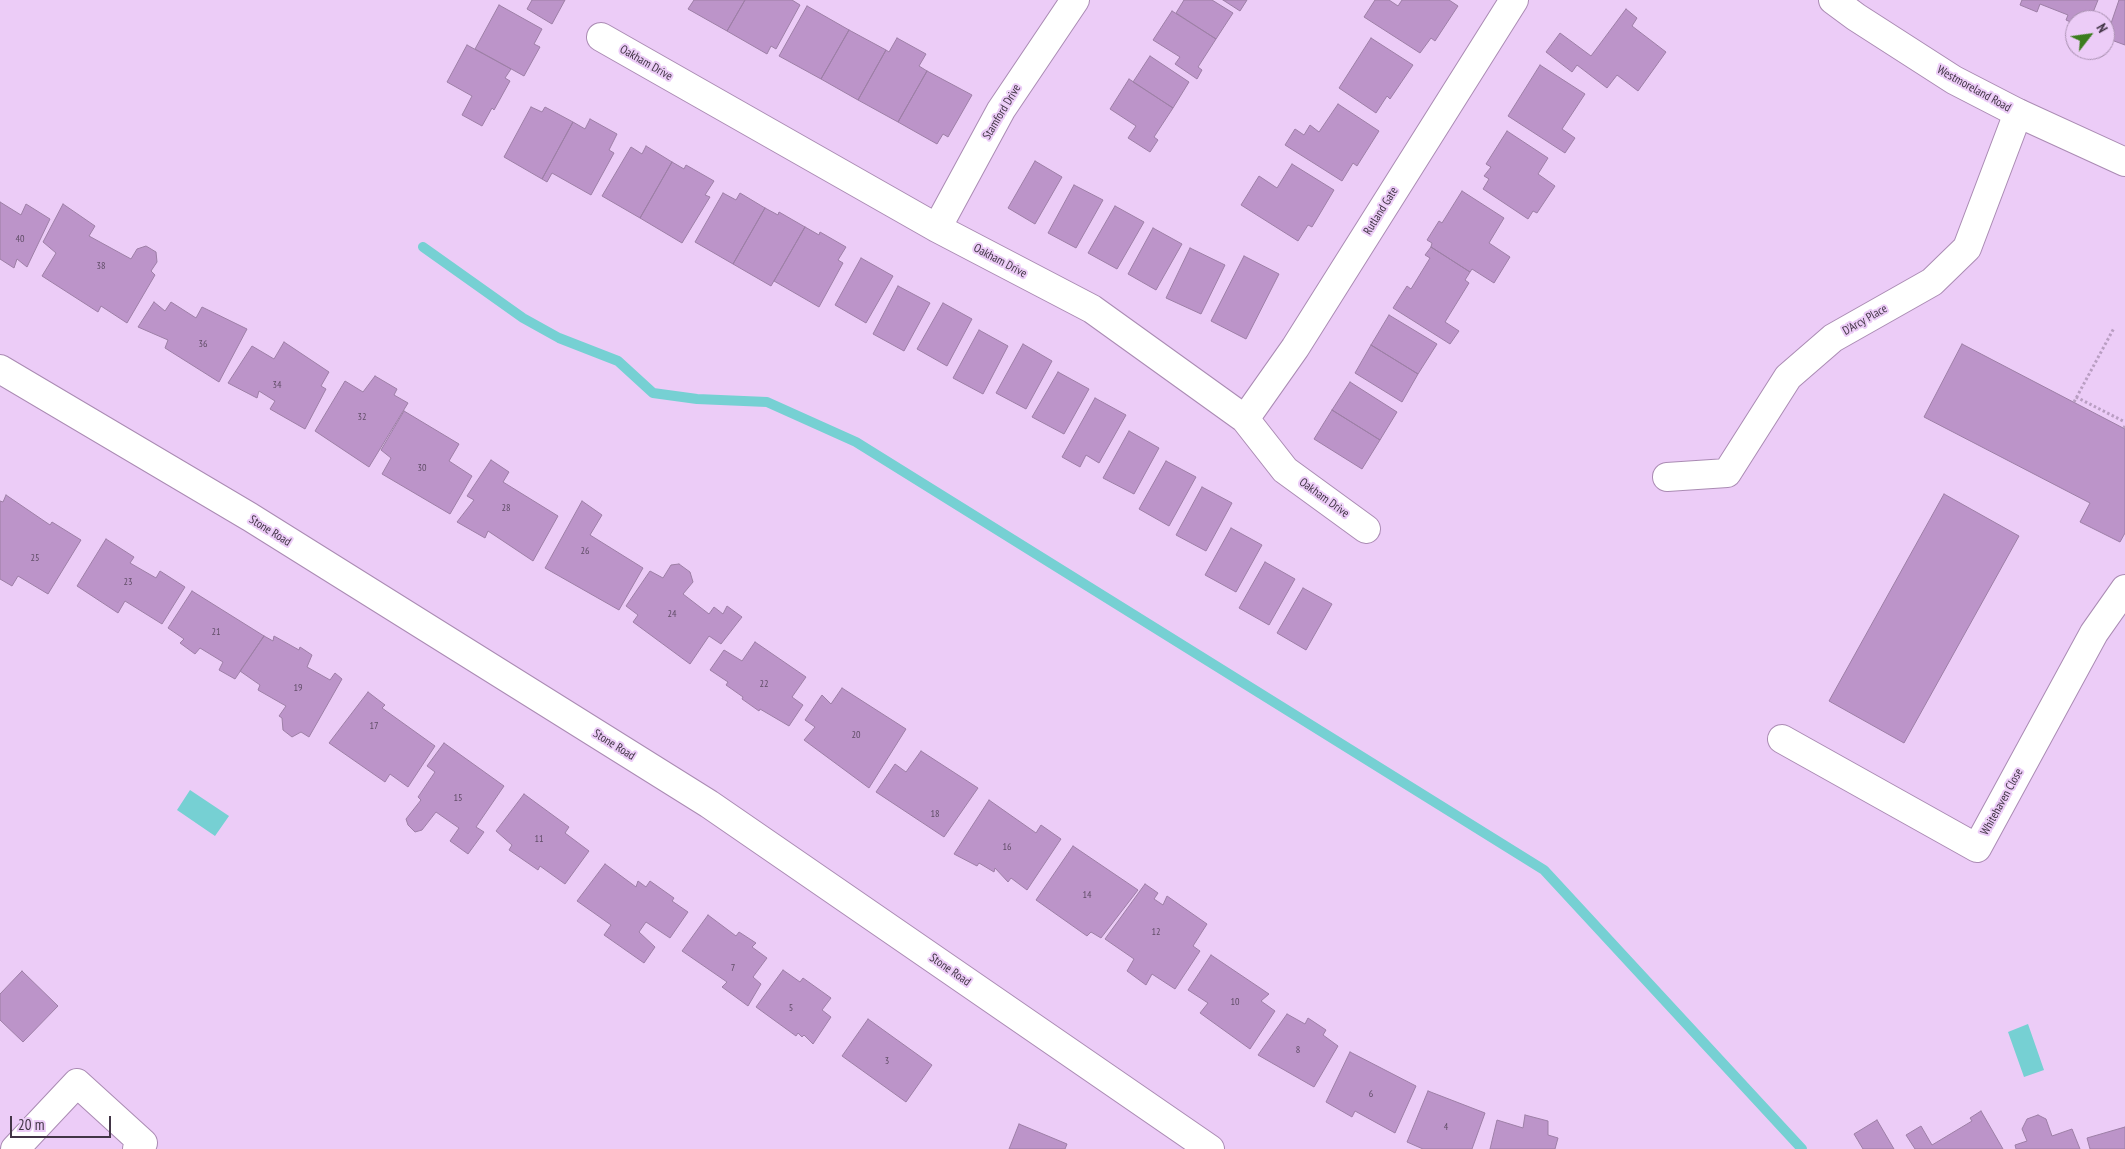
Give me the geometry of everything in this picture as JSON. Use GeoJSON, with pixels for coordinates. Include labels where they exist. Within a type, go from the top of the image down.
{"type":"FeatureCollection","features":[{"type":"Feature","properties":{"kind":"street","name":"Stamford Drive"},"geometry":{"type":"LineString","coordinates":[[937,228],[1001,110],[1075,0]]}},
{"type":"Feature","properties":{"kind":"street","name":"Rutland Gate"},"geometry":{"type":"LineString","coordinates":[[1245,419],[1295,348],[1514,0]]}},
{"type":"Feature","properties":{"kind":"street","name":"Westmoreland Road"},"geometry":{"type":"LineString","coordinates":[[1833,0],[1954,80],[2018,113],[2125,162]]}},
{"type":"Feature","properties":{"kind":"street","name":"Oakham Drive"},"geometry":{"type":"LineString","coordinates":[[601,37],[937,228],[1092,310],[1245,419],[1285,470],[1366,529]]}},
{"type":"Feature","properties":{"kind":"street","name":"D'Arcy Place"},"geometry":{"type":"LineString","coordinates":[[1667,477],[1727,473],[1788,377],[1834,338],[1932,282],[1968,248],[2018,113]]}},
{"type":"Feature","properties":{"kind":"street","name":"Stone Road"},"geometry":{"type":"LineString","coordinates":[[0,369],[250,518],[709,804],[1210,1149]]}},
{"type":"Feature","properties":{"kind":"street","name":"Whitehaven Close"},"geometry":{"type":"LineString","coordinates":[[1782,739],[1977,848],[2094,633],[2125,589]]}},
{"type":"Feature","properties":{"kind":"street"},"geometry":{"type":"LineString","coordinates":[[15,1149],[77,1083],[143,1143],[137,1149]]}},
{"type":"Feature","properties":{"kind":"path"},"geometry":{"type":"LineString","coordinates":[[2074,402],[2114,328]]}},
{"type":"Feature","properties":{"kind":"path"},"geometry":{"type":"LineString","coordinates":[[2076,397],[2125,422]]}},
{"type":"Feature","properties":{"kind":"shaded area"},"geometry":{"type":"Polygon","coordinates":[[[190,790],[229,816],[215,836],[177,810],[190,790]]]}},
{"type":"Feature","properties":{"kind":"shaded area"},"geometry":{"type":"Polygon","coordinates":[[[2028,1024],[2044,1070],[2024,1077],[2008,1032],[2028,1024]]]}},
{"type":"Feature","properties":{"kind":"building"},"geometry":{"type":"Polygon","coordinates":[[[532,0],[565,0],[552,24],[527,9],[532,0]]]}},
{"type":"Feature","properties":{"kind":"building"},"geometry":{"type":"Polygon","coordinates":[[[694,0],[745,0],[727,31],[688,9],[694,0]]]}},
{"type":"Feature","properties":{"kind":"building"},"geometry":{"type":"Polygon","coordinates":[[[745,0],[792,0],[800,5],[776,49],[771,46],[767,54],[727,31],[745,0]]]}},
{"type":"Feature","properties":{"kind":"building"},"geometry":{"type":"Polygon","coordinates":[[[1184,0],[1212,0],[1233,13],[1216,39],[1176,13],[1184,0]]]}},
{"type":"Feature","properties":{"kind":"building"},"geometry":{"type":"Polygon","coordinates":[[[1223,0],[1247,0],[1240,11],[1223,0]]]}},
{"type":"Feature","properties":{"kind":"building"},"geometry":{"type":"Polygon","coordinates":[[[1375,0],[1389,0],[1398,6],[1402,0],[1449,0],[1458,6],[1435,41],[1431,38],[1420,53],[1364,17],[1375,0]]]}},
{"type":"Feature","properties":{"kind":"building"},"geometry":{"type":"Polygon","coordinates":[[[2022,0],[2098,0],[2094,10],[2065,10],[2065,14],[2040,4],[2037,12],[2020,5],[2022,0]]]}},
{"type":"Feature","properties":{"kind":"building"},"geometry":{"type":"Polygon","coordinates":[[[2119,0],[2125,0],[2125,45],[2115,41],[2115,12],[2119,0]]]}},
{"type":"Feature","properties":{"kind":"building"},"geometry":{"type":"Polygon","coordinates":[[[499,5],[542,29],[534,44],[540,47],[524,76],[475,49],[499,5]]]}},
{"type":"Feature","properties":{"kind":"building"},"geometry":{"type":"Polygon","coordinates":[[[807,6],[849,30],[821,79],[779,56],[807,6]]]}},
{"type":"Feature","properties":{"kind":"building"},"geometry":{"type":"Polygon","coordinates":[[[1626,9],[1637,18],[1632,26],[1666,52],[1638,91],[1617,75],[1607,88],[1577,65],[1572,72],[1546,52],[1560,33],[1591,56],[1626,9]]]}},
{"type":"Feature","properties":{"kind":"building"},"geometry":{"type":"Polygon","coordinates":[[[1172,11],[1216,39],[1198,67],[1202,70],[1197,79],[1175,64],[1180,57],[1153,40],[1172,11]]]}},
{"type":"Feature","properties":{"kind":"building"},"geometry":{"type":"Polygon","coordinates":[[[849,30],[886,50],[858,100],[821,79],[849,30]]]}},
{"type":"Feature","properties":{"kind":"building"},"geometry":{"type":"Polygon","coordinates":[[[897,38],[926,54],[919,66],[927,71],[898,122],[858,100],[886,50],[889,52],[897,38]]]}},
{"type":"Feature","properties":{"kind":"building"},"geometry":{"type":"Polygon","coordinates":[[[1371,38],[1413,65],[1390,99],[1387,96],[1376,113],[1339,88],[1371,38]]]}},
{"type":"Feature","properties":{"kind":"building"},"geometry":{"type":"Polygon","coordinates":[[[467,45],[511,69],[505,78],[510,81],[494,110],[492,108],[482,126],[462,115],[472,96],[447,82],[467,45]]]}},
{"type":"Feature","properties":{"kind":"building"},"geometry":{"type":"Polygon","coordinates":[[[1150,56],[1189,82],[1173,108],[1133,82],[1150,56]]]}},
{"type":"Feature","properties":{"kind":"building"},"geometry":{"type":"Polygon","coordinates":[[[1540,65],[1585,94],[1562,129],[1575,138],[1565,153],[1508,116],[1540,65]]]}},
{"type":"Feature","properties":{"kind":"building"},"geometry":{"type":"Polygon","coordinates":[[[927,71],[972,95],[948,137],[943,134],[937,144],[898,122],[927,71]]]}},
{"type":"Feature","properties":{"kind":"building"},"geometry":{"type":"Polygon","coordinates":[[[1129,79],[1173,108],[1154,137],[1158,140],[1150,152],[1128,138],[1136,126],[1110,109],[1129,79]]]}},
{"type":"Feature","properties":{"kind":"building"},"geometry":{"type":"Polygon","coordinates":[[[1338,104],[1379,131],[1357,166],[1353,163],[1342,181],[1285,145],[1295,129],[1304,135],[1310,125],[1319,132],[1338,104]]]}},
{"type":"Feature","properties":{"kind":"building"},"geometry":{"type":"Polygon","coordinates":[[[531,107],[542,112],[545,107],[573,122],[542,179],[504,157],[531,107]]]}},
{"type":"Feature","properties":{"kind":"building"},"geometry":{"type":"Polygon","coordinates":[[[590,119],[617,134],[609,150],[614,153],[591,195],[552,173],[547,182],[542,179],[573,122],[585,129],[590,119]]]}},
{"type":"Feature","properties":{"kind":"building"},"geometry":{"type":"Polygon","coordinates":[[[1507,131],[1548,158],[1538,174],[1555,186],[1537,213],[1533,211],[1528,219],[1483,189],[1489,179],[1484,176],[1491,167],[1486,164],[1507,131]]]}},
{"type":"Feature","properties":{"kind":"building"},"geometry":{"type":"Polygon","coordinates":[[[646,146],[672,162],[640,218],[602,196],[631,147],[642,154],[646,146]]]}},
{"type":"Feature","properties":{"kind":"building"},"geometry":{"type":"Polygon","coordinates":[[[1035,161],[1062,177],[1035,224],[1008,208],[1035,161]]]}},
{"type":"Feature","properties":{"kind":"building"},"geometry":{"type":"Polygon","coordinates":[[[672,162],[684,169],[686,165],[714,181],[705,195],[710,197],[682,243],[640,218],[672,162]]]}},
{"type":"Feature","properties":{"kind":"building"},"geometry":{"type":"Polygon","coordinates":[[[1292,164],[1334,190],[1312,227],[1308,225],[1298,241],[1241,205],[1259,176],[1277,188],[1292,164]]]}},
{"type":"Feature","properties":{"kind":"building"},"geometry":{"type":"Polygon","coordinates":[[[1074,185],[1103,200],[1076,248],[1048,233],[1074,185]]]}},
{"type":"Feature","properties":{"kind":"building"},"geometry":{"type":"Polygon","coordinates":[[[1462,191],[1504,218],[1489,243],[1510,257],[1494,283],[1472,269],[1470,272],[1431,247],[1432,243],[1427,240],[1439,221],[1442,223],[1462,191]]]}},
{"type":"Feature","properties":{"kind":"building"},"geometry":{"type":"Polygon","coordinates":[[[723,193],[736,200],[740,193],[765,208],[733,264],[695,242],[723,193]]]}},
{"type":"Feature","properties":{"kind":"building"},"geometry":{"type":"Polygon","coordinates":[[[0,202],[21,215],[26,204],[50,219],[27,267],[17,259],[14,268],[0,259],[0,202]]]}},
{"type":"Feature","properties":{"kind":"building"},"geometry":{"type":"Polygon","coordinates":[[[63,204],[95,226],[89,236],[131,259],[137,249],[146,246],[156,252],[157,262],[151,271],[155,275],[127,323],[101,306],[98,312],[42,276],[56,253],[43,242],[63,204]]]}},
{"type":"Feature","properties":{"kind":"building"},"geometry":{"type":"Polygon","coordinates":[[[1115,206],[1144,222],[1117,269],[1088,253],[1115,206]]]}},
{"type":"Feature","properties":{"kind":"building"},"geometry":{"type":"Polygon","coordinates":[[[765,208],[778,215],[779,212],[805,227],[771,286],[733,264],[765,208]]]}},
{"type":"Feature","properties":{"kind":"building"},"geometry":{"type":"Polygon","coordinates":[[[805,227],[819,235],[820,232],[846,247],[838,260],[843,263],[819,307],[774,281],[805,227]]]}},
{"type":"Feature","properties":{"kind":"building"},"geometry":{"type":"Polygon","coordinates":[[[1153,228],[1182,244],[1156,290],[1128,274],[1153,228]]]}},
{"type":"Feature","properties":{"kind":"building"},"geometry":{"type":"Polygon","coordinates":[[[1431,247],[1470,272],[1465,280],[1469,283],[1445,322],[1459,331],[1450,344],[1393,308],[1407,286],[1411,289],[1430,258],[1425,255],[1431,247]]]}},
{"type":"Feature","properties":{"kind":"building"},"geometry":{"type":"Polygon","coordinates":[[[1190,248],[1225,265],[1201,314],[1166,298],[1190,248]]]}},
{"type":"Feature","properties":{"kind":"building"},"geometry":{"type":"Polygon","coordinates":[[[1244,256],[1279,274],[1246,339],[1211,321],[1244,256]]]}},
{"type":"Feature","properties":{"kind":"building"},"geometry":{"type":"Polygon","coordinates":[[[861,258],[893,276],[866,323],[835,305],[861,258]]]}},
{"type":"Feature","properties":{"kind":"building"},"geometry":{"type":"Polygon","coordinates":[[[898,286],[930,303],[904,351],[873,334],[898,286]]]}},
{"type":"Feature","properties":{"kind":"building"},"geometry":{"type":"Polygon","coordinates":[[[154,302],[165,311],[171,302],[196,318],[202,307],[247,329],[219,382],[165,348],[168,340],[138,327],[154,302]]]}},
{"type":"Feature","properties":{"kind":"building"},"geometry":{"type":"Polygon","coordinates":[[[943,303],[972,319],[947,366],[917,349],[943,303]]]}},
{"type":"Feature","properties":{"kind":"building"},"geometry":{"type":"Polygon","coordinates":[[[1389,315],[1437,344],[1418,374],[1371,345],[1389,315]]]}},
{"type":"Feature","properties":{"kind":"building"},"geometry":{"type":"Polygon","coordinates":[[[979,330],[1008,346],[983,394],[953,378],[979,330]]]}},
{"type":"Feature","properties":{"kind":"building"},"geometry":{"type":"Polygon","coordinates":[[[284,342],[329,372],[321,386],[326,389],[305,429],[270,409],[275,401],[259,391],[257,398],[228,383],[252,346],[274,359],[284,342]]]}},
{"type":"Feature","properties":{"kind":"building"},"geometry":{"type":"Polygon","coordinates":[[[1023,344],[1052,361],[1026,409],[996,393],[1023,344]]]}},
{"type":"Feature","properties":{"kind":"building"},"geometry":{"type":"Polygon","coordinates":[[[1962,344],[2125,429],[2125,533],[2120,542],[2080,522],[2090,503],[1924,417],[1962,344]]]}},
{"type":"Feature","properties":{"kind":"building"},"geometry":{"type":"Polygon","coordinates":[[[1371,345],[1418,374],[1402,402],[1355,373],[1371,345]]]}},
{"type":"Feature","properties":{"kind":"building"},"geometry":{"type":"Polygon","coordinates":[[[1058,372],[1089,389],[1064,434],[1032,417],[1058,372]]]}},
{"type":"Feature","properties":{"kind":"building"},"geometry":{"type":"Polygon","coordinates":[[[375,376],[397,389],[394,395],[408,403],[369,467],[315,431],[345,381],[363,392],[375,376]]]}},
{"type":"Feature","properties":{"kind":"building"},"geometry":{"type":"Polygon","coordinates":[[[1350,382],[1397,412],[1380,440],[1332,410],[1350,382]]]}},
{"type":"Feature","properties":{"kind":"building"},"geometry":{"type":"Polygon","coordinates":[[[1095,398],[1126,415],[1099,463],[1086,455],[1080,467],[1062,457],[1095,398]]]}},
{"type":"Feature","properties":{"kind":"building"},"geometry":{"type":"Polygon","coordinates":[[[1332,410],[1380,440],[1362,469],[1314,439],[1332,410]]]}},
{"type":"Feature","properties":{"kind":"building"},"geometry":{"type":"Polygon","coordinates":[[[404,411],[459,444],[449,461],[472,476],[450,514],[382,474],[391,458],[381,450],[404,411]]]}},
{"type":"Feature","properties":{"kind":"building"},"geometry":{"type":"Polygon","coordinates":[[[1129,431],[1159,448],[1134,494],[1103,478],[1129,431]]]}},
{"type":"Feature","properties":{"kind":"building"},"geometry":{"type":"Polygon","coordinates":[[[491,460],[509,472],[503,482],[558,516],[533,561],[488,531],[485,538],[457,522],[474,500],[467,496],[491,460]]]}},
{"type":"Feature","properties":{"kind":"building"},"geometry":{"type":"Polygon","coordinates":[[[1166,461],[1196,477],[1169,526],[1139,509],[1166,461]]]}},
{"type":"Feature","properties":{"kind":"building"},"geometry":{"type":"Polygon","coordinates":[[[1202,487],[1232,503],[1206,551],[1176,535],[1202,487]]]}},
{"type":"Feature","properties":{"kind":"building"},"geometry":{"type":"Polygon","coordinates":[[[1944,494],[2019,536],[1904,743],[1829,701],[1944,494]]]}},
{"type":"Feature","properties":{"kind":"building"},"geometry":{"type":"Polygon","coordinates":[[[6,495],[50,525],[52,522],[81,540],[48,594],[18,576],[12,586],[0,579],[0,501],[3,502],[6,495]]]}},
{"type":"Feature","properties":{"kind":"building"},"geometry":{"type":"Polygon","coordinates":[[[582,501],[602,515],[590,535],[643,568],[619,610],[545,568],[582,501]]]}},
{"type":"Feature","properties":{"kind":"building"},"geometry":{"type":"Polygon","coordinates":[[[1231,528],[1262,545],[1236,592],[1205,575],[1231,528]]]}},
{"type":"Feature","properties":{"kind":"building"},"geometry":{"type":"Polygon","coordinates":[[[106,539],[134,557],[130,563],[156,578],[160,571],[185,587],[162,624],[125,601],[118,613],[77,586],[106,539]]]}},
{"type":"Feature","properties":{"kind":"building"},"geometry":{"type":"Polygon","coordinates":[[[1265,562],[1295,579],[1269,625],[1239,608],[1265,562]]]}},
{"type":"Feature","properties":{"kind":"building"},"geometry":{"type":"Polygon","coordinates":[[[679,564],[690,572],[693,582],[683,594],[709,614],[714,607],[723,614],[727,606],[742,617],[721,644],[709,636],[690,664],[633,622],[638,615],[626,606],[650,571],[663,578],[671,565],[679,564]]]}},
{"type":"Feature","properties":{"kind":"building"},"geometry":{"type":"Polygon","coordinates":[[[1303,588],[1332,604],[1306,650],[1277,633],[1303,588]]]}},
{"type":"Feature","properties":{"kind":"building"},"geometry":{"type":"Polygon","coordinates":[[[192,591],[264,636],[235,679],[219,670],[223,662],[200,648],[195,654],[180,643],[184,639],[168,628],[192,591]]]}},
{"type":"Feature","properties":{"kind":"building"},"geometry":{"type":"Polygon","coordinates":[[[264,636],[273,641],[274,636],[299,650],[300,647],[312,655],[307,667],[330,680],[335,673],[342,679],[309,737],[301,732],[292,737],[283,730],[282,718],[279,716],[286,706],[258,690],[260,685],[240,671],[264,636]]]}},
{"type":"Feature","properties":{"kind":"building"},"geometry":{"type":"Polygon","coordinates":[[[755,642],[806,677],[792,697],[803,705],[789,726],[760,709],[759,711],[742,699],[743,697],[726,685],[728,682],[710,670],[724,650],[742,661],[755,642]]]}},
{"type":"Feature","properties":{"kind":"building"},"geometry":{"type":"Polygon","coordinates":[[[842,688],[906,729],[869,788],[804,740],[815,727],[805,720],[822,695],[831,704],[842,688]]]}},
{"type":"Feature","properties":{"kind":"building"},"geometry":{"type":"Polygon","coordinates":[[[368,692],[385,705],[382,708],[435,746],[408,787],[390,774],[385,782],[329,743],[368,692]]]}},
{"type":"Feature","properties":{"kind":"building"},"geometry":{"type":"Polygon","coordinates":[[[444,743],[504,786],[476,827],[484,832],[468,854],[450,841],[459,828],[436,812],[422,830],[415,832],[408,825],[406,819],[421,800],[418,797],[435,772],[427,766],[444,743]]]}},
{"type":"Feature","properties":{"kind":"building"},"geometry":{"type":"Polygon","coordinates":[[[921,751],[978,788],[944,837],[876,792],[895,764],[906,772],[921,751]]]}},
{"type":"Feature","properties":{"kind":"building"},"geometry":{"type":"Polygon","coordinates":[[[524,794],[569,827],[565,833],[589,851],[565,884],[540,866],[538,870],[509,850],[512,845],[496,831],[524,794]]]}},
{"type":"Feature","properties":{"kind":"building"},"geometry":{"type":"Polygon","coordinates":[[[989,800],[1036,833],[1041,825],[1061,839],[1027,890],[1011,878],[1008,882],[995,868],[994,872],[979,863],[977,866],[954,854],[989,800]]]}},
{"type":"Feature","properties":{"kind":"building"},"geometry":{"type":"Polygon","coordinates":[[[1073,846],[1138,890],[1101,938],[1091,932],[1087,936],[1036,900],[1073,846]]]}},
{"type":"Feature","properties":{"kind":"building"},"geometry":{"type":"Polygon","coordinates":[[[605,864],[636,887],[638,881],[646,887],[650,881],[674,898],[672,901],[688,912],[670,938],[646,922],[639,932],[655,947],[644,963],[604,935],[611,925],[577,901],[605,864]]]}},
{"type":"Feature","properties":{"kind":"building"},"geometry":{"type":"Polygon","coordinates":[[[1145,884],[1158,893],[1154,899],[1163,905],[1167,896],[1207,924],[1193,946],[1200,951],[1175,989],[1152,974],[1146,985],[1127,971],[1134,959],[1105,939],[1145,884]]]}},
{"type":"Feature","properties":{"kind":"building"},"geometry":{"type":"Polygon","coordinates":[[[708,915],[736,936],[739,932],[756,943],[752,947],[767,958],[753,977],[761,984],[748,1006],[722,987],[727,982],[682,951],[708,915]]]}},
{"type":"Feature","properties":{"kind":"building"},"geometry":{"type":"Polygon","coordinates":[[[1211,955],[1269,994],[1261,1001],[1275,1011],[1250,1049],[1200,1013],[1208,1003],[1188,990],[1211,955]]]}},
{"type":"Feature","properties":{"kind":"building"},"geometry":{"type":"Polygon","coordinates":[[[783,970],[800,982],[803,978],[831,998],[822,1010],[831,1017],[813,1044],[804,1035],[802,1037],[798,1033],[796,1036],[756,1007],[783,970]]]}},
{"type":"Feature","properties":{"kind":"building"},"geometry":{"type":"Polygon","coordinates":[[[22,971],[58,1006],[23,1042],[0,1020],[0,994],[22,971]]]}},
{"type":"Feature","properties":{"kind":"building"},"geometry":{"type":"Polygon","coordinates":[[[1287,1014],[1305,1024],[1308,1018],[1326,1030],[1323,1035],[1338,1046],[1314,1087],[1258,1055],[1287,1014]]]}},
{"type":"Feature","properties":{"kind":"building"},"geometry":{"type":"Polygon","coordinates":[[[868,1019],[932,1065],[906,1102],[842,1056],[868,1019]]]}},
{"type":"Feature","properties":{"kind":"building"},"geometry":{"type":"Polygon","coordinates":[[[1350,1052],[1416,1086],[1395,1133],[1355,1111],[1352,1117],[1326,1102],[1350,1052]]]}},
{"type":"Feature","properties":{"kind":"building"},"geometry":{"type":"Polygon","coordinates":[[[1428,1091],[1485,1113],[1472,1149],[1423,1149],[1407,1142],[1428,1091]]]}},
{"type":"Feature","properties":{"kind":"building"},"geometry":{"type":"Polygon","coordinates":[[[1981,1111],[2003,1149],[1915,1149],[1906,1135],[1921,1126],[1932,1145],[1972,1121],[1970,1118],[1981,1111]]]}},
{"type":"Feature","properties":{"kind":"building"},"geometry":{"type":"Polygon","coordinates":[[[1525,1115],[1548,1121],[1548,1135],[1558,1138],[1555,1149],[1490,1149],[1497,1120],[1523,1128],[1525,1115]]]}},
{"type":"Feature","properties":{"kind":"building"},"geometry":{"type":"Polygon","coordinates":[[[2038,1115],[2046,1119],[2052,1136],[2072,1129],[2080,1149],[2016,1149],[2015,1145],[2027,1141],[2022,1129],[2027,1119],[2038,1115]]]}},
{"type":"Feature","properties":{"kind":"building"},"geometry":{"type":"Polygon","coordinates":[[[1877,1120],[1894,1149],[1863,1149],[1854,1134],[1877,1120]]]}},
{"type":"Feature","properties":{"kind":"building"},"geometry":{"type":"Polygon","coordinates":[[[1019,1124],[1067,1144],[1065,1149],[1009,1149],[1019,1124]]]}},
{"type":"Feature","properties":{"kind":"building"},"geometry":{"type":"Polygon","coordinates":[[[2125,1127],[2125,1149],[2090,1149],[2087,1138],[2125,1127]]]}},
{"type":"Feature","properties":{"kind":"waterway"},"geometry":{"type":"LineString","coordinates":[[423,247],[523,318],[559,338],[618,361],[653,393],[697,399],[767,402],[856,442],[1544,870],[1802,1149]]}}]}
